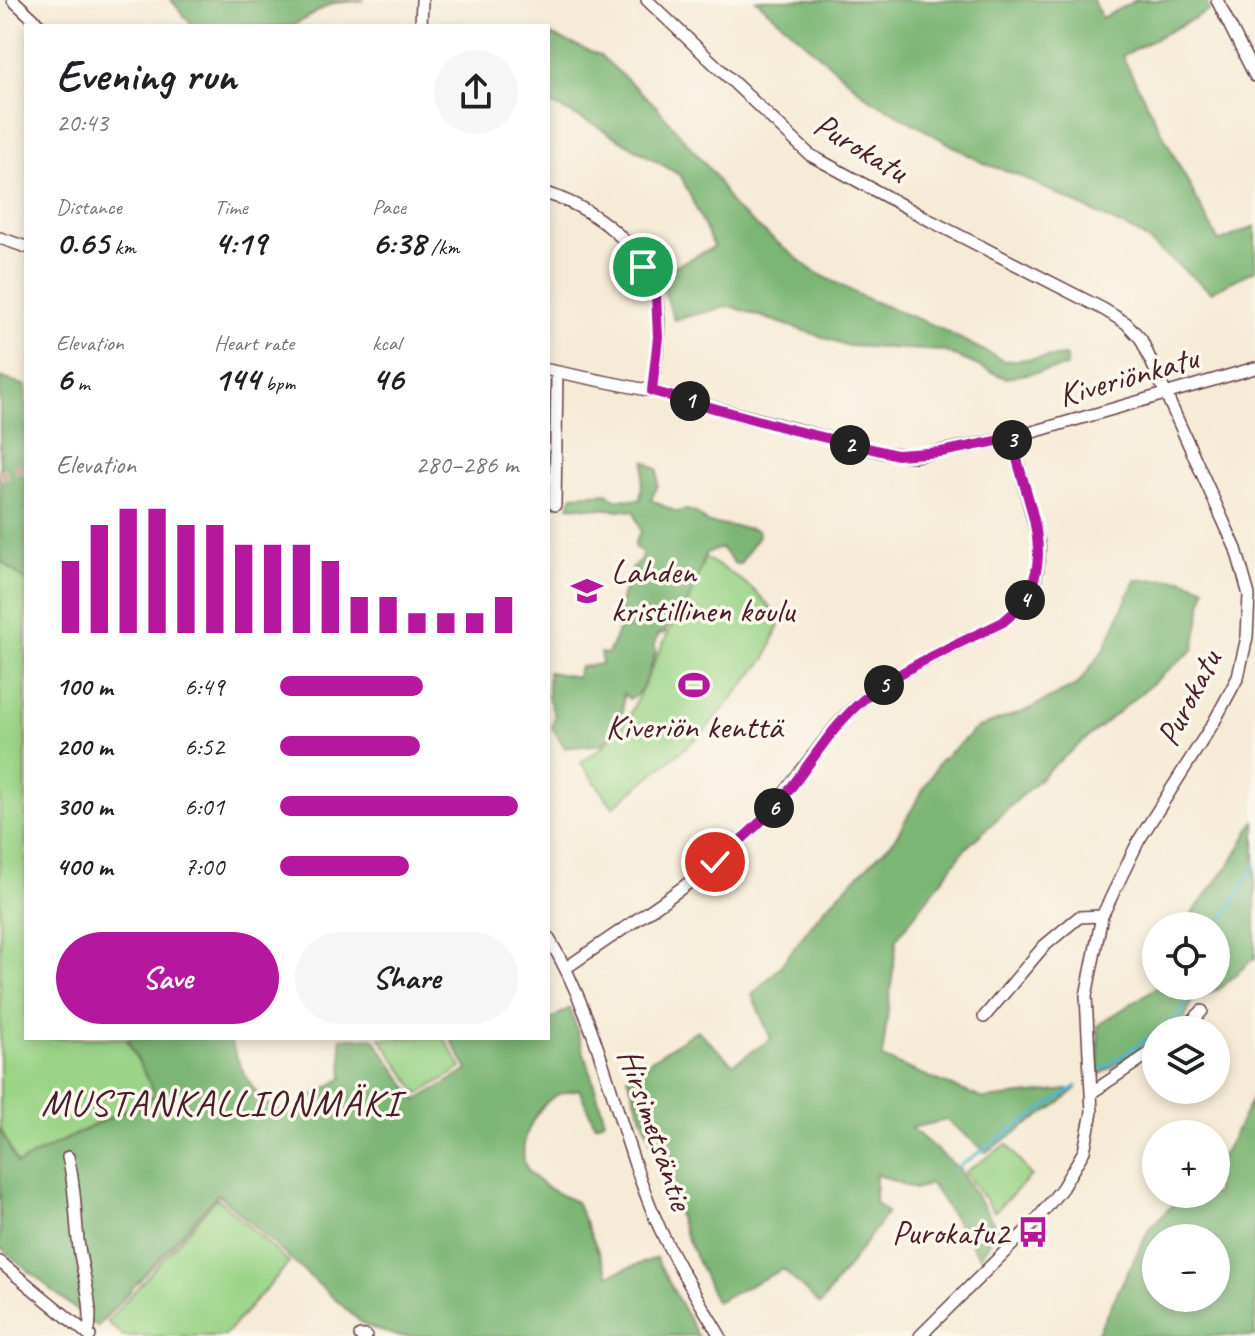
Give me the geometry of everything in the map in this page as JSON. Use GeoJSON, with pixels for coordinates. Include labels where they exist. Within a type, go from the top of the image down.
{"type":"FeatureCollection","features":[{"type":"Feature","properties":{"kind":"street"},"geometry":{"type":"LineString","coordinates":[[13,0],[39,24]]}},
{"type":"Feature","properties":{"kind":"street"},"geometry":{"type":"LineString","coordinates":[[421,24],[422,0]]}},
{"type":"Feature","properties":{"kind":"street","name":"Purokatu"},"geometry":{"type":"LineString","coordinates":[[647,0],[810,155],[1126,323],[1141,339],[1167,393],[1236,549],[1249,595],[1247,637],[1238,677],[1214,722],[1139,840],[1102,916],[1086,996],[1092,1112],[1084,1151],[1062,1188],[1035,1222],[920,1336]]}},
{"type":"Feature","properties":{"kind":"street"},"geometry":{"type":"LineString","coordinates":[[1217,0],[1255,76]]}},
{"type":"Feature","properties":{"kind":"street"},"geometry":{"type":"LineString","coordinates":[[550,195],[573,202],[602,220],[626,242],[643,267],[656,295],[658,337],[652,391]]}},
{"type":"Feature","properties":{"kind":"street"},"geometry":{"type":"LineString","coordinates":[[0,238],[24,246]]}},
{"type":"Feature","properties":{"kind":"street","name":"Kiveriönkatu"},"geometry":{"type":"LineString","coordinates":[[552,371],[652,391],[897,455],[941,452],[1012,438],[1255,368]]}},
{"type":"Feature","properties":{"kind":"street"},"geometry":{"type":"LineString","coordinates":[[552,371],[555,505]]}},
{"type":"Feature","properties":{"kind":"street"},"geometry":{"type":"LineString","coordinates":[[566,968],[715,862],[753,830],[785,796],[845,717],[865,698],[893,679],[1003,622],[1018,610],[1030,594],[1040,559],[1039,543],[1012,438]]}},
{"type":"Feature","properties":{"kind":"street"},"geometry":{"type":"LineString","coordinates":[[984,1017],[1044,946],[1079,917],[1102,916]]}},
{"type":"Feature","properties":{"kind":"street","name":"Hirsimetsäntie"},"geometry":{"type":"LineString","coordinates":[[550,940],[586,1012],[659,1228],[686,1281],[720,1336]]}},
{"type":"Feature","properties":{"kind":"street"},"geometry":{"type":"LineString","coordinates":[[1197,1016],[1202,1011]]}},
{"type":"Feature","properties":{"kind":"street"},"geometry":{"type":"LineString","coordinates":[[1091,1093],[1142,1058]]}},
{"type":"Feature","properties":{"kind":"street"},"geometry":{"type":"LineString","coordinates":[[0,1262],[89,1335],[92,1318],[80,1256],[68,1157]]}},
{"type":"Feature","properties":{"kind":"green space"},"geometry":{"type":"Polygon","coordinates":[[[171,0],[365,0],[333,3],[296,24],[191,24],[171,0]]]}},
{"type":"Feature","properties":{"kind":"green space"},"geometry":{"type":"Polygon","coordinates":[[[756,0],[1093,0],[1102,18],[1136,0],[1205,0],[1210,10],[1122,56],[1219,242],[1255,226],[1255,270],[1211,292],[1141,235],[1018,175],[983,163],[867,97],[756,0]]]}},
{"type":"Feature","properties":{"kind":"green space"},"geometry":{"type":"Polygon","coordinates":[[[550,35],[600,55],[655,105],[713,173],[733,207],[813,271],[1004,361],[1066,356],[1067,367],[1005,378],[944,351],[849,346],[730,306],[674,320],[659,274],[714,247],[681,176],[593,124],[550,106],[550,35]]]}},
{"type":"Feature","properties":{"kind":"green space"},"geometry":{"type":"Polygon","coordinates":[[[0,377],[24,385],[24,579],[0,560],[0,377]]]}},
{"type":"Feature","properties":{"kind":"green space"},"geometry":{"type":"Polygon","coordinates":[[[645,461],[658,470],[658,485],[651,500],[676,512],[687,510],[696,513],[707,523],[758,531],[758,536],[740,564],[735,564],[721,548],[706,553],[680,618],[671,618],[665,633],[659,634],[654,645],[656,652],[643,686],[629,699],[623,693],[622,716],[617,725],[603,744],[565,748],[552,727],[555,716],[550,702],[550,672],[577,677],[580,667],[602,664],[600,653],[608,654],[619,629],[628,629],[621,617],[621,600],[627,581],[639,578],[632,569],[641,559],[642,551],[635,548],[641,532],[634,511],[569,506],[573,495],[608,493],[614,499],[640,500],[645,461]]]}},
{"type":"Feature","properties":{"kind":"green space","name":"Kiveriön kenttä"},"geometry":{"type":"Polygon","coordinates":[[[704,557],[756,592],[780,622],[766,658],[703,733],[613,807],[581,763],[606,744],[631,712],[704,557]]]}},
{"type":"Feature","properties":{"kind":"green space"},"geometry":{"type":"Polygon","coordinates":[[[0,560],[24,579],[24,1040],[127,1040],[156,1094],[17,1164],[0,1128],[0,560]]]}},
{"type":"Feature","properties":{"kind":"green space"},"geometry":{"type":"Polygon","coordinates":[[[1182,579],[1205,588],[1194,649],[1052,767],[966,848],[897,938],[882,1058],[984,1099],[1076,1089],[986,1152],[947,1120],[911,1128],[959,1169],[998,1230],[980,1257],[931,1184],[914,1189],[876,1174],[875,1202],[887,1213],[820,1305],[783,1269],[716,1302],[684,1231],[627,1076],[697,1030],[733,1064],[771,1039],[752,995],[778,969],[822,911],[894,840],[940,761],[977,728],[1025,711],[1078,684],[1105,648],[1135,580],[1182,579]]]}},
{"type":"Feature","properties":{"kind":"green space"},"geometry":{"type":"Polygon","coordinates":[[[1255,820],[1255,960],[1230,980],[1230,912],[1193,912],[1233,860],[1255,820]]]}},
{"type":"Feature","properties":{"kind":"green space"},"geometry":{"type":"Polygon","coordinates":[[[1142,997],[1142,1000],[1194,1000],[1185,1016],[1142,1016],[1142,1049],[1099,1075],[1098,1025],[1142,997]]]}},
{"type":"Feature","properties":{"kind":"green space"},"geometry":{"type":"Polygon","coordinates":[[[570,1008],[605,1120],[595,1125],[579,1089],[555,1096],[540,1110],[528,1130],[523,1153],[529,1172],[539,1182],[576,1202],[609,1275],[656,1258],[698,1336],[397,1336],[364,1325],[218,1194],[97,1327],[0,1247],[0,1128],[17,1164],[156,1095],[127,1040],[230,1040],[256,1092],[273,1108],[284,1113],[343,1078],[341,1040],[374,1040],[417,1100],[468,1070],[451,1040],[550,1040],[550,1020],[570,1008]]]}},
{"type":"Feature","properties":{"kind":"green space"},"geometry":{"type":"Polygon","coordinates":[[[381,1040],[445,1040],[462,1068],[419,1094],[381,1040]]]}},
{"type":"Feature","properties":{"kind":"green space"},"geometry":{"type":"Polygon","coordinates":[[[1255,1093],[1255,1336],[1096,1336],[1142,1243],[1142,1312],[1230,1312],[1230,1224],[1153,1224],[1170,1208],[1230,1208],[1230,1142],[1255,1093]]]}},
{"type":"Feature","properties":{"kind":"green space"},"geometry":{"type":"Polygon","coordinates":[[[1007,1144],[1031,1176],[994,1212],[965,1172],[1007,1144]]]}},
{"type":"Feature","properties":{"kind":"green space"},"geometry":{"type":"Polygon","coordinates":[[[217,1198],[289,1263],[224,1336],[123,1336],[107,1322],[217,1198]]]}},
{"type":"Feature","properties":{"kind":"waterway"},"geometry":{"type":"LineString","coordinates":[[1228,912],[1255,865]]}},
{"type":"Feature","properties":{"kind":"waterway"},"geometry":{"type":"LineString","coordinates":[[1179,1016],[1186,1000]]}},
{"type":"Feature","properties":{"kind":"waterway"},"geometry":{"type":"LineString","coordinates":[[1102,1069],[1142,1042]]}},
{"type":"Feature","properties":{"kind":"waterway"},"geometry":{"type":"LineString","coordinates":[[955,1169],[1077,1086]]}},
{"type":"Feature","properties":{"kind":"tunnel"},"geometry":{"type":"LineString","coordinates":[[0,479],[24,470]]}},
{"type":"Feature","properties":{"kind":"place","name":"Lahden kristillinen koulu"},"geometry":{"type":"Point","coordinates":[587,591]}},
{"type":"Feature","properties":{"kind":"place","name":"Kiveriön kenttä"},"geometry":{"type":"Point","coordinates":[694,685]}},
{"type":"Feature","properties":{"kind":"place","name":"Purokatu2"},"geometry":{"type":"Point","coordinates":[1033,1232]}},
{"type":"Feature","properties":{"kind":"district","name":"MUSTANKALLIONMÄKI"},"geometry":{"type":"Point","coordinates":[221,1102]}},
{"type":"Feature","properties":{"kind":"route"},"geometry":{"type":"LineString","coordinates":[[643,267],[656,295],[658,337],[652,391],[897,455],[914,456],[1012,438],[1039,543],[1037,577],[1030,594],[1018,610],[1003,622],[893,679],[865,698],[845,717],[785,796],[753,830],[715,862]]}}]}
